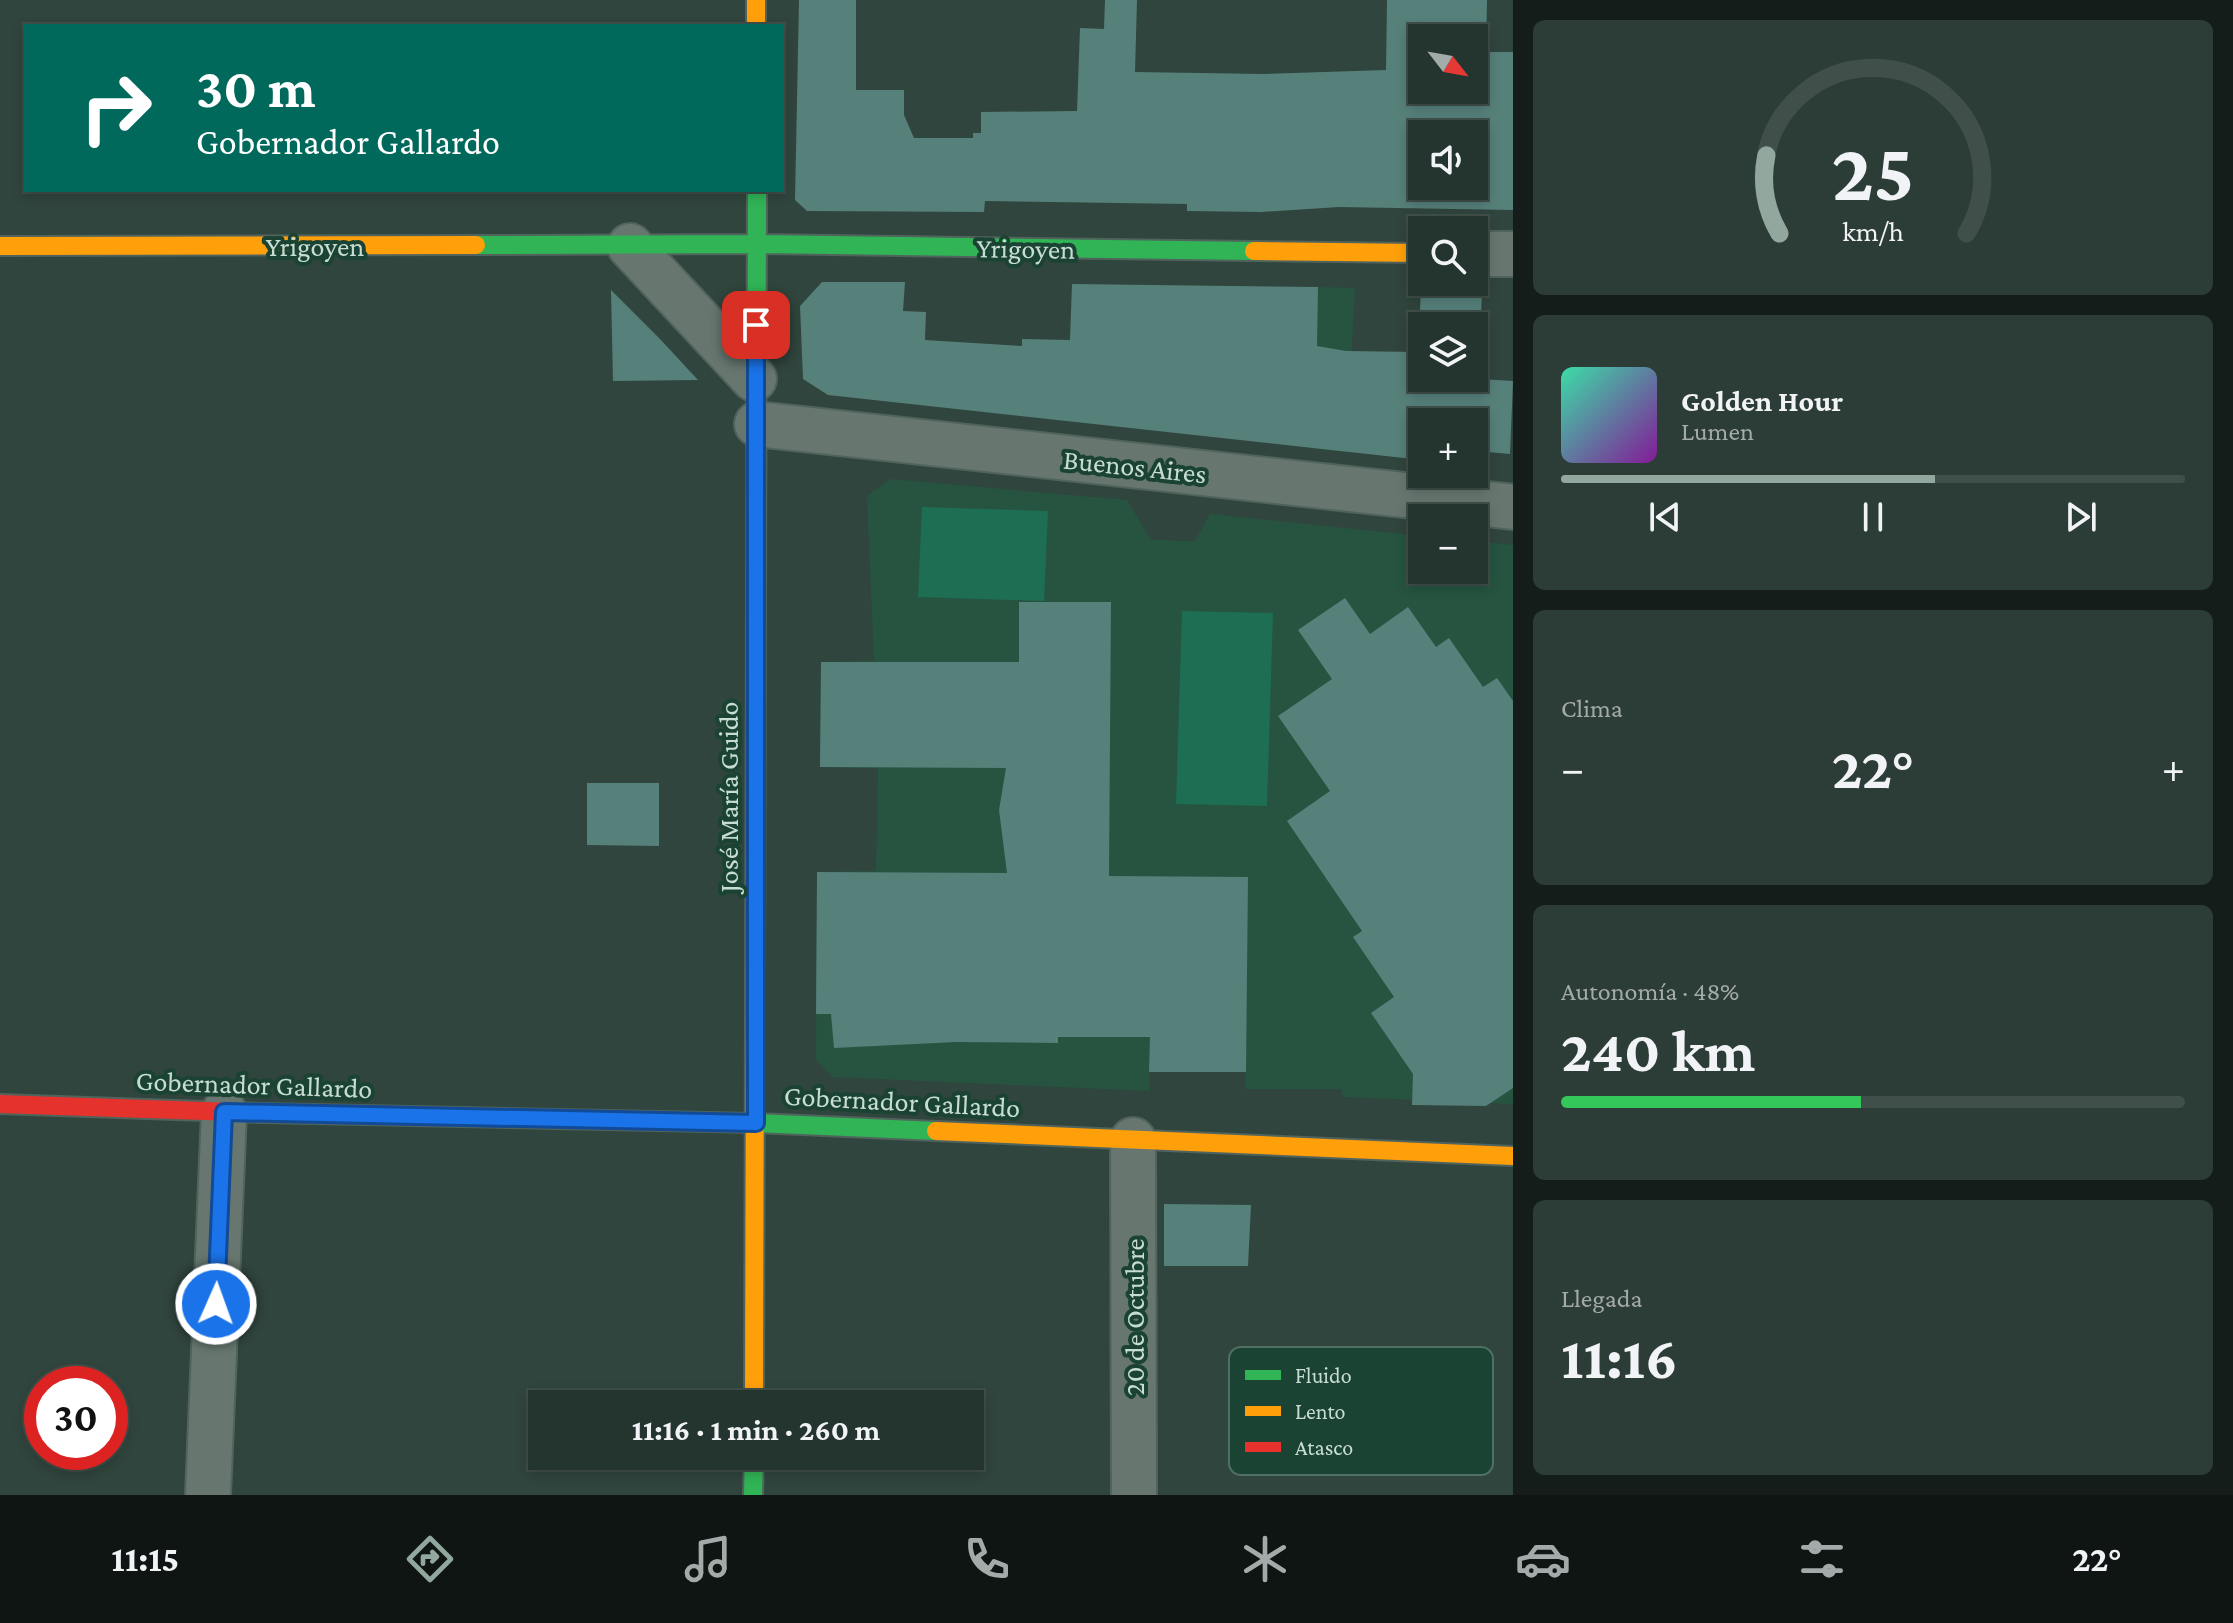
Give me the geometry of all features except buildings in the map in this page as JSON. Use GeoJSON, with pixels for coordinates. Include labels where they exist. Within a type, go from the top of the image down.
{"type":"FeatureCollection","features":[{"type":"Feature","properties":{"kind":"street"},"geometry":{"type":"LineString","coordinates":[[756,0],[756,24]]}},
{"type":"Feature","properties":{"kind":"street","name":"José María Guido"},"geometry":{"type":"LineString","coordinates":[[754,1390],[757,424],[754,379],[757,192]]}},
{"type":"Feature","properties":{"kind":"street","name":"Yrigoyen"},"geometry":{"type":"LineString","coordinates":[[0,246],[758,244],[1408,253]]}},
{"type":"Feature","properties":{"kind":"street"},"geometry":{"type":"LineString","coordinates":[[630,246],[754,379]]}},
{"type":"Feature","properties":{"kind":"street"},"geometry":{"type":"LineString","coordinates":[[1488,254],[1513,254]]}},
{"type":"Feature","properties":{"kind":"street","name":"Buenos Aires"},"geometry":{"type":"LineString","coordinates":[[757,424],[1513,507]]}},
{"type":"Feature","properties":{"kind":"street","name":"Gobernador Gallardo"},"geometry":{"type":"LineString","coordinates":[[0,1104],[756,1123],[1513,1156]]}},
{"type":"Feature","properties":{"kind":"street"},"geometry":{"type":"LineString","coordinates":[[208,1495],[224,1112]]}},
{"type":"Feature","properties":{"kind":"street","name":"20 de Octubre"},"geometry":{"type":"LineString","coordinates":[[1133,1140],[1134,1495]]}},
{"type":"Feature","properties":{"kind":"street"},"geometry":{"type":"LineString","coordinates":[[753,1495],[754,1470]]}},
{"type":"Feature","properties":{"kind":"shaded area"},"geometry":{"type":"Polygon","coordinates":[[[1318,287],[1355,288],[1346,452],[1308,448],[1318,287]]]}},
{"type":"Feature","properties":{"kind":"shaded area"},"geometry":{"type":"Polygon","coordinates":[[[890,479],[1127,500],[1151,540],[1195,541],[1210,514],[1408,535],[1408,584],[1488,584],[1488,542],[1513,545],[1513,1104],[1343,1097],[1341,1089],[1246,1089],[1245,1072],[1150,1072],[1149,1091],[833,1077],[816,1060],[817,872],[876,871],[878,768],[820,767],[821,662],[874,661],[867,496],[890,479]]]}},
{"type":"Feature","properties":{"kind":"shaded area"},"geometry":{"type":"Polygon","coordinates":[[[922,507],[1048,511],[1044,601],[918,597],[922,507]]]}},
{"type":"Feature","properties":{"kind":"shaded area"},"geometry":{"type":"Polygon","coordinates":[[[1182,611],[1273,613],[1267,806],[1176,804],[1182,611]]]}},
{"type":"Feature","properties":{"kind":"traffic: fast"},"geometry":{"type":"LineString","coordinates":[[755,1008],[757,192]]}},
{"type":"Feature","properties":{"kind":"traffic: fast"},"geometry":{"type":"LineString","coordinates":[[476,245],[758,244],[1254,251]]}},
{"type":"Feature","properties":{"kind":"traffic: fast"},"geometry":{"type":"LineString","coordinates":[[264,1113],[756,1123],[936,1131]]}},
{"type":"Feature","properties":{"kind":"traffic: fast"},"geometry":{"type":"LineString","coordinates":[[753,1495],[754,1470]]}},
{"type":"Feature","properties":{"kind":"traffic: slow"},"geometry":{"type":"LineString","coordinates":[[756,0],[756,24]]}},
{"type":"Feature","properties":{"kind":"traffic: slow"},"geometry":{"type":"LineString","coordinates":[[0,246],[476,245]]}},
{"type":"Feature","properties":{"kind":"traffic: slow"},"geometry":{"type":"LineString","coordinates":[[1254,251],[1408,253]]}},
{"type":"Feature","properties":{"kind":"traffic: slow"},"geometry":{"type":"LineString","coordinates":[[754,1390],[755,1008]]}},
{"type":"Feature","properties":{"kind":"traffic: slow"},"geometry":{"type":"LineString","coordinates":[[936,1131],[1513,1156]]}},
{"type":"Feature","properties":{"kind":"traffic: jam"},"geometry":{"type":"LineString","coordinates":[[0,1104],[264,1113]]}},
{"type":"Feature","properties":{"kind":"route"},"geometry":{"type":"LineString","coordinates":[[216,1304],[224,1112],[756,1123],[756,325]]}}]}
